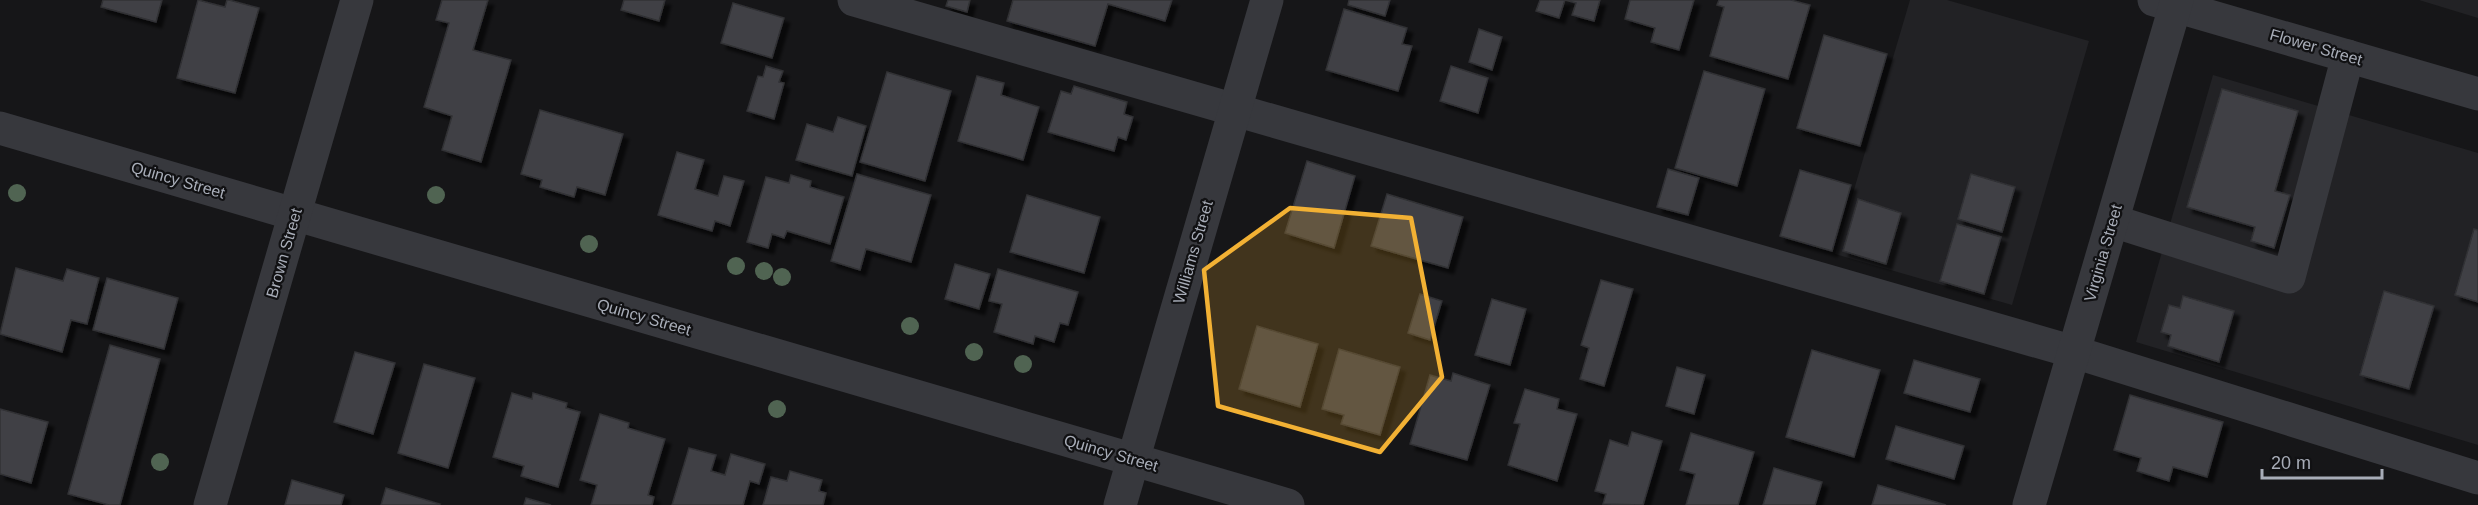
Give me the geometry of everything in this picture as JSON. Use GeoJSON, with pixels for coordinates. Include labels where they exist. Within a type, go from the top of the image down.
{"type":"FeatureCollection","features":[{"type":"Feature","properties":{"kind":"street","name":"Brown Street"},"geometry":{"type":"LineString","coordinates":[[210,505],[357,0]]}},
{"type":"Feature","properties":{"kind":"street"},"geometry":{"type":"LineString","coordinates":[[854,0],[2074,352],[2478,478]]}},
{"type":"Feature","properties":{"kind":"street","name":"Williams Street"},"geometry":{"type":"LineString","coordinates":[[1120,505],[1267,0]]}},
{"type":"Feature","properties":{"kind":"street","name":"Flower Street"},"geometry":{"type":"LineString","coordinates":[[2169,2],[2478,94]]}},
{"type":"Feature","properties":{"kind":"street","name":"Virginia Street"},"geometry":{"type":"LineString","coordinates":[[2029,505],[2113,220],[2169,2]]}},
{"type":"Feature","properties":{"kind":"street"},"geometry":{"type":"LineString","coordinates":[[2113,220],[2289,278],[2348,56]]}},
{"type":"Feature","properties":{"kind":"street","name":"Quincy Street"},"geometry":{"type":"LineString","coordinates":[[0,128],[1288,505]]}},
{"type":"Feature","properties":{"kind":"highlighted area"},"geometry":{"type":"Polygon","coordinates":[[[1290,208],[1411,218],[1442,377],[1380,452],[1218,406],[1204,270],[1290,208]]]}},
{"type":"Feature","properties":{"kind":"shaded area"},"geometry":{"type":"Polygon","coordinates":[[[1910,0],[1947,0],[2089,41],[2012,305],[1835,254],[1910,0]]]}},
{"type":"Feature","properties":{"kind":"shaded area"},"geometry":{"type":"Polygon","coordinates":[[[2419,0],[2478,0],[2478,18],[2419,0]]]}},
{"type":"Feature","properties":{"kind":"shaded area"},"geometry":{"type":"Polygon","coordinates":[[[2213,75],[2478,153],[2478,445],[2136,342],[2213,75]]]}},
{"type":"Feature","properties":{"kind":"building"},"geometry":{"type":"Polygon","coordinates":[[[103,0],[162,0],[156,22],[101,7],[103,0]]]}},
{"type":"Feature","properties":{"kind":"building"},"geometry":{"type":"Polygon","coordinates":[[[198,0],[225,7],[229,0],[259,8],[235,93],[177,78],[198,0]]]}},
{"type":"Feature","properties":{"kind":"building"},"geometry":{"type":"Polygon","coordinates":[[[442,0],[488,0],[473,50],[511,60],[481,162],[442,150],[452,116],[424,107],[449,23],[436,20],[442,0]]]}},
{"type":"Feature","properties":{"kind":"building"},"geometry":{"type":"Polygon","coordinates":[[[624,0],[665,0],[659,21],[621,10],[624,0]]]}},
{"type":"Feature","properties":{"kind":"building"},"geometry":{"type":"Polygon","coordinates":[[[948,0],[970,0],[967,12],[946,6],[948,0]]]}},
{"type":"Feature","properties":{"kind":"building"},"geometry":{"type":"Polygon","coordinates":[[[1013,0],[1172,0],[1165,21],[1108,4],[1095,46],[1007,21],[1013,0]]]}},
{"type":"Feature","properties":{"kind":"building"},"geometry":{"type":"Polygon","coordinates":[[[1349,0],[1390,0],[1385,16],[1348,5],[1349,0]]]}},
{"type":"Feature","properties":{"kind":"building"},"geometry":{"type":"Polygon","coordinates":[[[1540,0],[1565,0],[1559,18],[1536,11],[1540,0]]]}},
{"type":"Feature","properties":{"kind":"building"},"geometry":{"type":"Polygon","coordinates":[[[1565,0],[1600,0],[1594,21],[1572,15],[1576,3],[1565,0]]]}},
{"type":"Feature","properties":{"kind":"building"},"geometry":{"type":"Polygon","coordinates":[[[1630,0],[1694,0],[1679,50],[1651,42],[1655,28],[1625,19],[1630,0]]]}},
{"type":"Feature","properties":{"kind":"building"},"geometry":{"type":"Polygon","coordinates":[[[1719,0],[1791,0],[1810,5],[1788,79],[1710,56],[1724,7],[1717,5],[1719,0]]]}},
{"type":"Feature","properties":{"kind":"building"},"geometry":{"type":"Polygon","coordinates":[[[733,3],[784,18],[772,58],[721,43],[733,3]]]}},
{"type":"Feature","properties":{"kind":"building"},"geometry":{"type":"Polygon","coordinates":[[[1344,9],[1407,28],[1402,44],[1412,46],[1398,91],[1326,70],[1344,9]]]}},
{"type":"Feature","properties":{"kind":"building"},"geometry":{"type":"Polygon","coordinates":[[[1479,29],[1502,37],[1492,70],[1469,62],[1479,29]]]}},
{"type":"Feature","properties":{"kind":"building"},"geometry":{"type":"Polygon","coordinates":[[[1824,35],[1887,54],[1860,146],[1797,128],[1824,35]]]}},
{"type":"Feature","properties":{"kind":"building"},"geometry":{"type":"Polygon","coordinates":[[[766,66],[783,71],[779,82],[784,83],[774,119],[747,111],[758,76],[763,77],[766,66]]]}},
{"type":"Feature","properties":{"kind":"building"},"geometry":{"type":"Polygon","coordinates":[[[1451,66],[1488,78],[1478,113],[1440,101],[1451,66]]]}},
{"type":"Feature","properties":{"kind":"building"},"geometry":{"type":"Polygon","coordinates":[[[1704,71],[1765,89],[1737,186],[1675,168],[1704,71]]]}},
{"type":"Feature","properties":{"kind":"building"},"geometry":{"type":"Polygon","coordinates":[[[887,72],[951,91],[925,181],[860,162],[887,72]]]}},
{"type":"Feature","properties":{"kind":"building"},"geometry":{"type":"Polygon","coordinates":[[[977,76],[1004,83],[1001,95],[1039,107],[1023,160],[958,141],[977,76]]]}},
{"type":"Feature","properties":{"kind":"building"},"geometry":{"type":"Polygon","coordinates":[[[1074,86],[1127,102],[1124,114],[1133,117],[1126,140],[1118,137],[1114,151],[1048,132],[1061,91],[1071,94],[1074,86]]]}},
{"type":"Feature","properties":{"kind":"building"},"geometry":{"type":"Polygon","coordinates":[[[2222,89],[2298,111],[2275,191],[2290,195],[2274,248],[2251,241],[2255,227],[2187,207],[2222,89]]]}},
{"type":"Feature","properties":{"kind":"building"},"geometry":{"type":"Polygon","coordinates":[[[540,110],[623,134],[605,195],[577,187],[574,197],[540,187],[542,180],[521,174],[540,110]]]}},
{"type":"Feature","properties":{"kind":"building"},"geometry":{"type":"Polygon","coordinates":[[[838,117],[866,126],[852,176],[796,160],[807,124],[833,132],[838,117]]]}},
{"type":"Feature","properties":{"kind":"building"},"geometry":{"type":"Polygon","coordinates":[[[677,152],[704,160],[695,189],[718,196],[724,176],[744,181],[730,226],[715,221],[712,231],[658,215],[677,152]]]}},
{"type":"Feature","properties":{"kind":"building"},"geometry":{"type":"Polygon","coordinates":[[[1307,161],[1355,176],[1334,248],[1285,233],[1307,161]]]}},
{"type":"Feature","properties":{"kind":"building"},"geometry":{"type":"Polygon","coordinates":[[[1668,169],[1699,178],[1688,215],[1657,207],[1668,169]]]}},
{"type":"Feature","properties":{"kind":"building"},"geometry":{"type":"Polygon","coordinates":[[[1800,170],[1851,185],[1832,251],[1780,236],[1800,170]]]}},
{"type":"Feature","properties":{"kind":"building"},"geometry":{"type":"Polygon","coordinates":[[[857,174],[931,195],[911,262],[866,249],[860,270],[831,261],[857,174]]]}},
{"type":"Feature","properties":{"kind":"building"},"geometry":{"type":"Polygon","coordinates":[[[1971,174],[2015,187],[2002,232],[1958,219],[1971,174]]]}},
{"type":"Feature","properties":{"kind":"building"},"geometry":{"type":"Polygon","coordinates":[[[791,175],[811,181],[810,187],[844,197],[830,244],[787,231],[784,238],[772,234],[768,248],[747,242],[766,177],[789,183],[791,175]]]}},
{"type":"Feature","properties":{"kind":"building"},"geometry":{"type":"Polygon","coordinates":[[[1387,194],[1463,217],[1448,268],[1371,246],[1387,194]]]}},
{"type":"Feature","properties":{"kind":"building"},"geometry":{"type":"Polygon","coordinates":[[[1027,195],[1100,217],[1084,273],[1010,252],[1027,195]]]}},
{"type":"Feature","properties":{"kind":"building"},"geometry":{"type":"Polygon","coordinates":[[[1858,199],[1901,213],[1886,264],[1843,251],[1858,199]]]}},
{"type":"Feature","properties":{"kind":"building"},"geometry":{"type":"Polygon","coordinates":[[[1957,224],[2001,237],[1984,294],[1940,281],[1957,224]]]}},
{"type":"Feature","properties":{"kind":"building"},"geometry":{"type":"Polygon","coordinates":[[[2474,229],[2478,230],[2478,302],[2455,295],[2474,229]]]}},
{"type":"Feature","properties":{"kind":"building"},"geometry":{"type":"Polygon","coordinates":[[[955,264],[990,274],[979,309],[945,299],[955,264]]]}},
{"type":"Feature","properties":{"kind":"building"},"geometry":{"type":"Polygon","coordinates":[[[16,268],[63,281],[67,269],[99,278],[87,324],[71,320],[62,352],[0,334],[16,268]]]}},
{"type":"Feature","properties":{"kind":"building"},"geometry":{"type":"Polygon","coordinates":[[[998,269],[1078,292],[1068,325],[1060,323],[1054,342],[1035,336],[1033,344],[994,332],[1002,304],[989,301],[998,269]]]}},
{"type":"Feature","properties":{"kind":"building"},"geometry":{"type":"Polygon","coordinates":[[[107,278],[178,298],[164,349],[93,330],[107,278]]]}},
{"type":"Feature","properties":{"kind":"building"},"geometry":{"type":"Polygon","coordinates":[[[1601,280],[1633,289],[1604,386],[1580,379],[1589,348],[1581,345],[1601,280]]]}},
{"type":"Feature","properties":{"kind":"building"},"geometry":{"type":"Polygon","coordinates":[[[2384,291],[2434,306],[2409,389],[2360,375],[2384,291]]]}},
{"type":"Feature","properties":{"kind":"building"},"geometry":{"type":"Polygon","coordinates":[[[1420,294],[1442,301],[1430,340],[1408,333],[1420,294]]]}},
{"type":"Feature","properties":{"kind":"building"},"geometry":{"type":"Polygon","coordinates":[[[2183,296],[2234,311],[2219,362],[2168,346],[2171,335],[2161,332],[2169,305],[2180,308],[2183,296]]]}},
{"type":"Feature","properties":{"kind":"building"},"geometry":{"type":"Polygon","coordinates":[[[1492,299],[1526,309],[1510,365],[1475,355],[1492,299]]]}},
{"type":"Feature","properties":{"kind":"building"},"geometry":{"type":"Polygon","coordinates":[[[1257,326],[1318,344],[1300,407],[1239,389],[1257,326]]]}},
{"type":"Feature","properties":{"kind":"building"},"geometry":{"type":"Polygon","coordinates":[[[110,345],[160,359],[120,505],[109,505],[68,494],[110,345]]]}},
{"type":"Feature","properties":{"kind":"building"},"geometry":{"type":"Polygon","coordinates":[[[1339,349],[1400,367],[1380,435],[1341,424],[1344,415],[1322,409],[1339,349]]]}},
{"type":"Feature","properties":{"kind":"building"},"geometry":{"type":"Polygon","coordinates":[[[1812,350],[1880,370],[1854,457],[1786,437],[1812,350]]]}},
{"type":"Feature","properties":{"kind":"building"},"geometry":{"type":"Polygon","coordinates":[[[355,352],[395,363],[373,434],[334,422],[355,352]]]}},
{"type":"Feature","properties":{"kind":"building"},"geometry":{"type":"Polygon","coordinates":[[[1914,360],[1980,379],[1970,412],[1904,393],[1914,360]]]}},
{"type":"Feature","properties":{"kind":"building"},"geometry":{"type":"Polygon","coordinates":[[[424,364],[475,378],[448,468],[398,453],[424,364]]]}},
{"type":"Feature","properties":{"kind":"building"},"geometry":{"type":"Polygon","coordinates":[[[1677,367],[1705,375],[1694,414],[1666,406],[1677,367]]]}},
{"type":"Feature","properties":{"kind":"building"},"geometry":{"type":"Polygon","coordinates":[[[1453,373],[1490,385],[1467,460],[1410,444],[1430,375],[1451,381],[1453,373]]]}},
{"type":"Feature","properties":{"kind":"building"},"geometry":{"type":"Polygon","coordinates":[[[1525,389],[1559,399],[1557,409],[1577,414],[1557,481],[1508,465],[1520,424],[1514,423],[1525,389]]]}},
{"type":"Feature","properties":{"kind":"building"},"geometry":{"type":"Polygon","coordinates":[[[512,393],[532,399],[533,393],[567,403],[566,408],[580,412],[558,487],[521,476],[524,466],[493,457],[512,393]]]}},
{"type":"Feature","properties":{"kind":"building"},"geometry":{"type":"Polygon","coordinates":[[[2130,395],[2223,422],[2207,477],[2173,467],[2169,481],[2137,471],[2141,458],[2114,450],[2130,395]]]}},
{"type":"Feature","properties":{"kind":"building"},"geometry":{"type":"Polygon","coordinates":[[[0,409],[48,422],[31,483],[0,474],[0,409]]]}},
{"type":"Feature","properties":{"kind":"building"},"geometry":{"type":"Polygon","coordinates":[[[600,414],[629,423],[628,428],[665,439],[648,495],[654,497],[652,505],[591,505],[597,485],[580,480],[600,414]]]}},
{"type":"Feature","properties":{"kind":"building"},"geometry":{"type":"Polygon","coordinates":[[[1896,426],[1964,446],[1954,479],[1886,459],[1896,426]]]}},
{"type":"Feature","properties":{"kind":"building"},"geometry":{"type":"Polygon","coordinates":[[[1632,432],[1662,441],[1643,505],[1603,504],[1606,494],[1595,491],[1610,440],[1628,446],[1632,432]]]}},
{"type":"Feature","properties":{"kind":"building"},"geometry":{"type":"Polygon","coordinates":[[[1691,433],[1754,452],[1738,505],[1686,505],[1695,474],[1680,470],[1691,433]]]}},
{"type":"Feature","properties":{"kind":"building"},"geometry":{"type":"Polygon","coordinates":[[[689,448],[716,455],[711,471],[725,475],[731,454],[765,464],[759,484],[750,481],[743,505],[672,505],[689,448]]]}},
{"type":"Feature","properties":{"kind":"building"},"geometry":{"type":"Polygon","coordinates":[[[1774,468],[1822,482],[1815,505],[1763,505],[1774,468]]]}},
{"type":"Feature","properties":{"kind":"building"},"geometry":{"type":"Polygon","coordinates":[[[790,471],[822,480],[819,491],[826,493],[823,505],[763,505],[771,477],[787,481],[790,471]]]}},
{"type":"Feature","properties":{"kind":"building"},"geometry":{"type":"Polygon","coordinates":[[[292,480],[344,495],[341,505],[285,505],[292,480]]]}},
{"type":"Feature","properties":{"kind":"building"},"geometry":{"type":"Polygon","coordinates":[[[1878,485],[1946,505],[1872,505],[1878,485]]]}},
{"type":"Feature","properties":{"kind":"building"},"geometry":{"type":"Polygon","coordinates":[[[386,488],[440,504],[381,505],[386,488]]]}},
{"type":"Feature","properties":{"kind":"building"},"geometry":{"type":"Polygon","coordinates":[[[526,498],[551,505],[524,505],[526,498]]]}}]}
